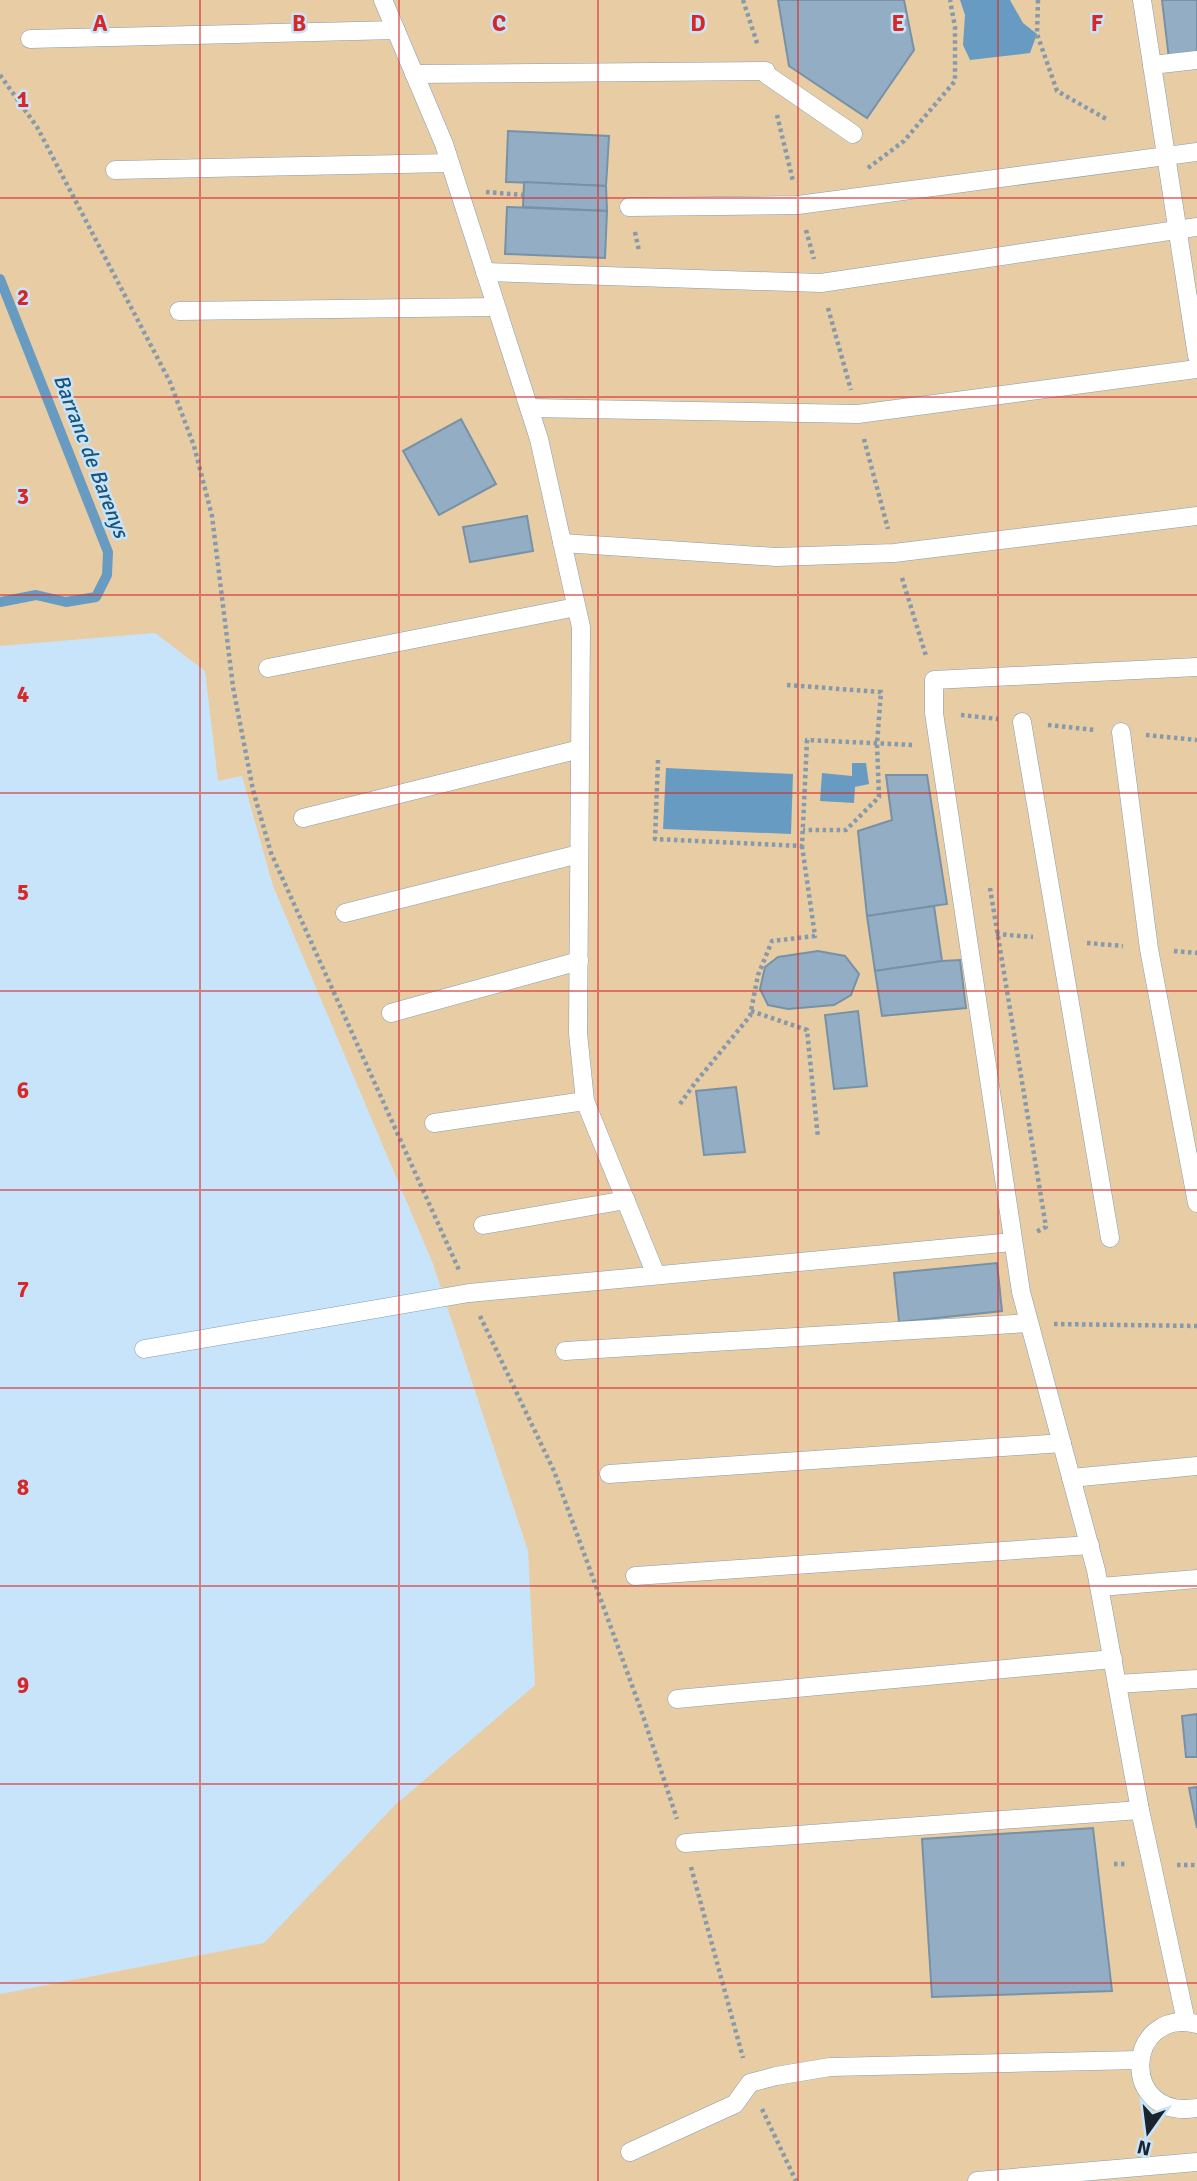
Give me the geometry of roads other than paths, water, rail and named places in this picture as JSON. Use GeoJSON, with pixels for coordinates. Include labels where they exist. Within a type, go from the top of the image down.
{"type":"FeatureCollection","features":[{"type":"Feature","properties":{"kind":"lane"},"geometry":{"type":"LineString","coordinates":[[383,0],[450,163],[539,439],[581,627],[578,1033],[585,1101],[656,1275]]}},
{"type":"Feature","properties":{"kind":"lane"},"geometry":{"type":"LineString","coordinates":[[1142,0],[1197,356]]}},
{"type":"Feature","properties":{"kind":"lane"},"geometry":{"type":"LineString","coordinates":[[30,39],[396,30]]}},
{"type":"Feature","properties":{"kind":"lane"},"geometry":{"type":"LineString","coordinates":[[1152,65],[1197,60]]}},
{"type":"Feature","properties":{"kind":"lane"},"geometry":{"type":"LineString","coordinates":[[414,74],[766,73],[853,134]]}},
{"type":"Feature","properties":{"kind":"lane"},"geometry":{"type":"LineString","coordinates":[[629,207],[798,205],[1197,152]]}},
{"type":"Feature","properties":{"kind":"lane"},"geometry":{"type":"LineString","coordinates":[[115,170],[450,163]]}},
{"type":"Feature","properties":{"kind":"lane"},"geometry":{"type":"LineString","coordinates":[[485,272],[821,283],[1197,227]]}},
{"type":"Feature","properties":{"kind":"lane"},"geometry":{"type":"LineString","coordinates":[[179,311],[496,307]]}},
{"type":"Feature","properties":{"kind":"lane"},"geometry":{"type":"LineString","coordinates":[[529,408],[858,414],[1197,369]]}},
{"type":"Feature","properties":{"kind":"lane"},"geometry":{"type":"LineString","coordinates":[[562,542],[776,557],[894,553],[1197,516]]}},
{"type":"Feature","properties":{"kind":"lane"},"geometry":{"type":"LineString","coordinates":[[268,668],[576,607]]}},
{"type":"Feature","properties":{"kind":"lane"},"geometry":{"type":"LineString","coordinates":[[1197,667],[934,680],[934,713],[1021,1293],[1100,1587],[1140,1810],[1192,2022],[1173,2022],[1160,2027],[1150,2036],[1139,2060],[1140,2074],[1144,2087],[1153,2098],[1165,2106],[1179,2109],[1197,2108]]}},
{"type":"Feature","properties":{"kind":"lane"},"geometry":{"type":"LineString","coordinates":[[1022,722],[1110,1238]]}},
{"type":"Feature","properties":{"kind":"lane"},"geometry":{"type":"LineString","coordinates":[[1121,732],[1149,949],[1197,1203]]}},
{"type":"Feature","properties":{"kind":"lane"},"geometry":{"type":"LineString","coordinates":[[303,818],[580,749]]}},
{"type":"Feature","properties":{"kind":"lane"},"geometry":{"type":"LineString","coordinates":[[345,913],[579,853]]}},
{"type":"Feature","properties":{"kind":"lane"},"geometry":{"type":"LineString","coordinates":[[391,1013],[579,961]]}},
{"type":"Feature","properties":{"kind":"lane"},"geometry":{"type":"LineString","coordinates":[[434,1123],[585,1101]]}},
{"type":"Feature","properties":{"kind":"lane"},"geometry":{"type":"LineString","coordinates":[[483,1225],[626,1200]]}},
{"type":"Feature","properties":{"kind":"lane"},"geometry":{"type":"LineString","coordinates":[[144,1349],[469,1293],[1013,1242]]}},
{"type":"Feature","properties":{"kind":"lane"},"geometry":{"type":"LineString","coordinates":[[565,1351],[1029,1323]]}},
{"type":"Feature","properties":{"kind":"lane"},"geometry":{"type":"LineString","coordinates":[[609,1474],[1062,1443]]}},
{"type":"Feature","properties":{"kind":"lane"},"geometry":{"type":"LineString","coordinates":[[1072,1478],[1197,1466]]}},
{"type":"Feature","properties":{"kind":"lane"},"geometry":{"type":"LineString","coordinates":[[635,1576],[1090,1545]]}},
{"type":"Feature","properties":{"kind":"lane"},"geometry":{"type":"LineString","coordinates":[[1100,1587],[1197,1580]]}},
{"type":"Feature","properties":{"kind":"lane"},"geometry":{"type":"LineString","coordinates":[[677,1699],[1113,1659]]}},
{"type":"Feature","properties":{"kind":"lane"},"geometry":{"type":"LineString","coordinates":[[1117,1684],[1197,1679]]}},
{"type":"Feature","properties":{"kind":"lane"},"geometry":{"type":"LineString","coordinates":[[685,1843],[1140,1810]]}},
{"type":"Feature","properties":{"kind":"lane"},"geometry":{"type":"LineString","coordinates":[[630,2152],[735,2104],[750,2083],[776,2076],[830,2067],[1139,2060]]}},
{"type":"Feature","properties":{"kind":"lane"},"geometry":{"type":"LineString","coordinates":[[977,2181],[1197,2162]]}},
{"type":"Feature","properties":{"kind":"water"},"geometry":{"type":"Polygon","coordinates":[[[960,0],[1010,0],[1023,23],[1037,34],[1030,53],[970,60],[963,45],[965,15],[960,0]]]}},
{"type":"Feature","properties":{"kind":"water"},"geometry":{"type":"Polygon","coordinates":[[[852,763],[866,763],[869,784],[855,787],[854,803],[820,801],[822,773],[852,776],[852,763]]]}},
{"type":"Feature","properties":{"kind":"water"},"geometry":{"type":"Polygon","coordinates":[[[666,768],[793,774],[791,834],[663,829],[666,768]]]}},
{"type":"Feature","properties":{"kind":"waterway","name":"Barranc de Barenys"},"geometry":{"type":"LineString","coordinates":[[0,279],[108,552],[107,575],[96,597],[66,602],[36,595],[0,602]]}}]}
